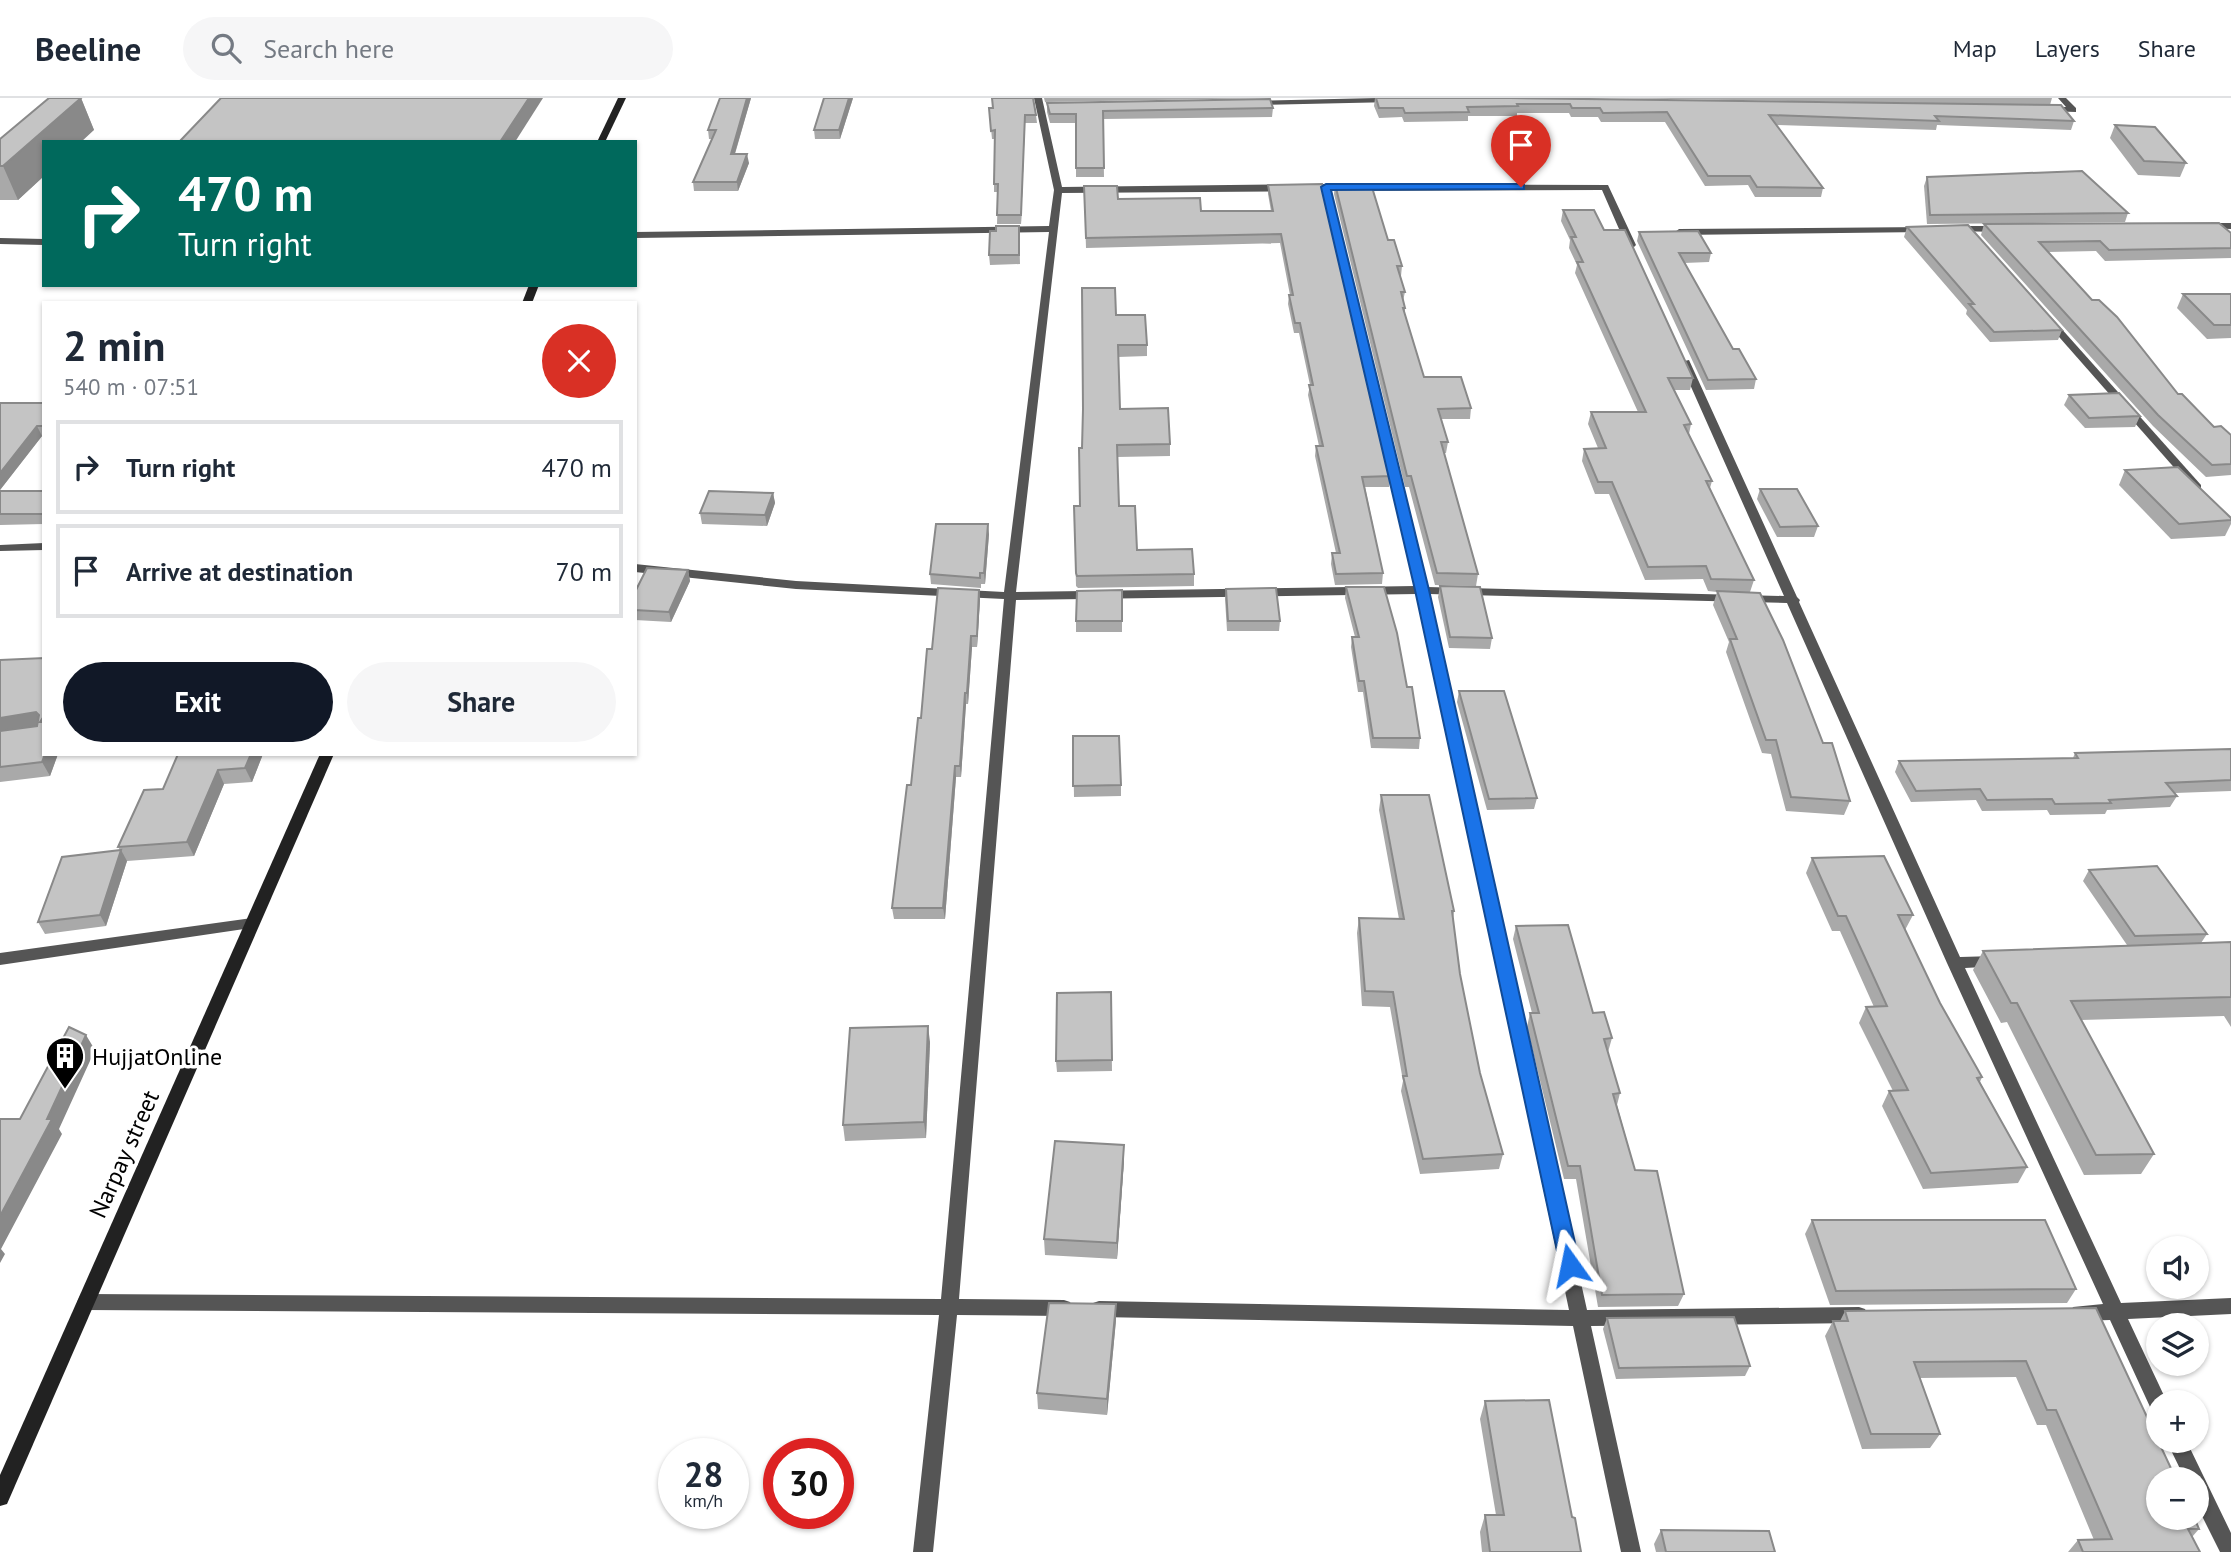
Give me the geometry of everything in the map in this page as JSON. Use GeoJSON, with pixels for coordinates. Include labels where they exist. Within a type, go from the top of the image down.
{"type":"FeatureCollection","features":[{"type":"Feature","properties":{"kind":"main road"},"geometry":{"type":"LineString","coordinates":[[602,140],[622,98]]}},
{"type":"Feature","properties":{"kind":"main road","name":"Narpay street"},"geometry":{"type":"LineString","coordinates":[[0,1497],[326,756]]}},
{"type":"Feature","properties":{"kind":"street"},"geometry":{"type":"LineString","coordinates":[[2032,109],[2073,110],[2062,98]]}},
{"type":"Feature","properties":{"kind":"street"},"geometry":{"type":"LineString","coordinates":[[1247,103],[1399,100]]}},
{"type":"Feature","properties":{"kind":"street"},"geometry":{"type":"LineString","coordinates":[[923,1552],[949,1306],[1010,596],[1058,190],[1044,104]]}},
{"type":"Feature","properties":{"kind":"street"},"geometry":{"type":"LineString","coordinates":[[1326,187],[1422,590],[1632,1552]]}},
{"type":"Feature","properties":{"kind":"street"},"geometry":{"type":"LineString","coordinates":[[1058,190],[1605,187],[1632,233],[1637,258]]}},
{"type":"Feature","properties":{"kind":"street"},"geometry":{"type":"LineString","coordinates":[[2199,226],[2230,227]]}},
{"type":"Feature","properties":{"kind":"street"},"geometry":{"type":"LineString","coordinates":[[1667,232],[2009,228]]}},
{"type":"Feature","properties":{"kind":"street"},"geometry":{"type":"LineString","coordinates":[[637,236],[1052,229]]}},
{"type":"Feature","properties":{"kind":"street"},"geometry":{"type":"LineString","coordinates":[[1968,229],[1977,239]]}},
{"type":"Feature","properties":{"kind":"street"},"geometry":{"type":"LineString","coordinates":[[0,241],[42,242]]}},
{"type":"Feature","properties":{"kind":"street"},"geometry":{"type":"LineString","coordinates":[[2040,310],[2202,493]]}},
{"type":"Feature","properties":{"kind":"street"},"geometry":{"type":"LineString","coordinates":[[1678,347],[1955,963],[2152,1390]]}},
{"type":"Feature","properties":{"kind":"street"},"geometry":{"type":"LineString","coordinates":[[0,548],[42,546]]}},
{"type":"Feature","properties":{"kind":"street"},"geometry":{"type":"LineString","coordinates":[[637,568],[796,585],[1010,596],[1422,590],[1794,600]]}},
{"type":"Feature","properties":{"kind":"street"},"geometry":{"type":"LineString","coordinates":[[0,959],[252,923]]}},
{"type":"Feature","properties":{"kind":"street"},"geometry":{"type":"LineString","coordinates":[[1955,963],[2010,961]]}},
{"type":"Feature","properties":{"kind":"street"},"geometry":{"type":"LineString","coordinates":[[86,1302],[949,1306],[1581,1318],[1882,1315]]}},
{"type":"Feature","properties":{"kind":"street"},"geometry":{"type":"LineString","coordinates":[[2059,1313],[2231,1306]]}},
{"type":"Feature","properties":{"kind":"street"},"geometry":{"type":"LineString","coordinates":[[2209,1509],[2230,1552]]}},
{"type":"Feature","properties":{"kind":"building"},"geometry":{"type":"Polygon","coordinates":[[[49,98],[81,98],[0,166],[0,139],[49,98]]]}},
{"type":"Feature","properties":{"kind":"building"},"geometry":{"type":"Polygon","coordinates":[[[221,98],[529,98],[501,140],[181,140],[221,98]]]}},
{"type":"Feature","properties":{"kind":"building"},"geometry":{"type":"Polygon","coordinates":[[[720,98],[747,98],[731,154],[747,154],[737,182],[693,182],[716,130],[708,130],[720,98]]]}},
{"type":"Feature","properties":{"kind":"building"},"geometry":{"type":"Polygon","coordinates":[[[824,98],[849,98],[839,130],[814,130],[824,98]]]}},
{"type":"Feature","properties":{"kind":"building"},"geometry":{"type":"Polygon","coordinates":[[[992,98],[1033,98],[1036,115],[1025,115],[1021,215],[997,215],[998,184],[994,184],[995,130],[991,131],[989,108],[993,108],[992,98]]]}},
{"type":"Feature","properties":{"kind":"building"},"geometry":{"type":"Polygon","coordinates":[[[1376,98],[2061,105],[2074,121],[1935,116],[1939,121],[1769,115],[1823,188],[1757,187],[1750,176],[1708,176],[1667,112],[1603,113],[1600,108],[1572,108],[1570,104],[1517,104],[1518,106],[1467,107],[1469,112],[1405,113],[1403,108],[1379,108],[1376,98]]]}},
{"type":"Feature","properties":{"kind":"building"},"geometry":{"type":"Polygon","coordinates":[[[1270,99],[1273,108],[1103,111],[1104,168],[1076,168],[1076,114],[1050,114],[1047,103],[1270,99]]]}},
{"type":"Feature","properties":{"kind":"building"},"geometry":{"type":"Polygon","coordinates":[[[2115,125],[2155,127],[2186,163],[2144,161],[2115,125]]]}},
{"type":"Feature","properties":{"kind":"building"},"geometry":{"type":"Polygon","coordinates":[[[2082,171],[2128,213],[1930,215],[1927,177],[2082,171]]]}},
{"type":"Feature","properties":{"kind":"building"},"geometry":{"type":"Polygon","coordinates":[[[1322,184],[1391,476],[1362,477],[1383,573],[1336,574],[1332,553],[1340,553],[1316,446],[1323,446],[1309,385],[1313,385],[1300,323],[1295,323],[1289,295],[1293,295],[1281,234],[1086,238],[1084,186],[1117,186],[1118,199],[1200,198],[1201,211],[1273,211],[1268,185],[1322,184]]]}},
{"type":"Feature","properties":{"kind":"building"},"geometry":{"type":"Polygon","coordinates":[[[1335,184],[1371,184],[1388,240],[1394,240],[1402,266],[1397,266],[1405,292],[1401,292],[1403,308],[1424,377],[1461,377],[1471,408],[1438,409],[1448,442],[1441,442],[1478,574],[1437,573],[1411,476],[1407,476],[1335,184]]]}},
{"type":"Feature","properties":{"kind":"building"},"geometry":{"type":"Polygon","coordinates":[[[1563,210],[1594,210],[1604,230],[1625,230],[1693,378],[1668,378],[1691,424],[1684,425],[1712,481],[1706,481],[1754,580],[1711,579],[1706,566],[1648,567],[1612,482],[1598,482],[1584,449],[1606,448],[1591,412],[1646,412],[1577,262],[1583,262],[1571,237],[1576,237],[1563,210]]]}},
{"type":"Feature","properties":{"kind":"building"},"geometry":{"type":"Polygon","coordinates":[[[2219,223],[2231,233],[2231,248],[2109,250],[2100,241],[2039,242],[2092,300],[2099,300],[2117,317],[2178,394],[2182,394],[2214,427],[2221,426],[2231,435],[2231,464],[2212,465],[2158,415],[1984,224],[2219,223]]]}},
{"type":"Feature","properties":{"kind":"building"},"geometry":{"type":"Polygon","coordinates":[[[1968,225],[2062,330],[1994,332],[1969,304],[1974,304],[1907,227],[1968,225]]]}},
{"type":"Feature","properties":{"kind":"building"},"geometry":{"type":"Polygon","coordinates":[[[996,226],[1019,226],[1019,255],[989,255],[990,231],[996,231],[996,226]]]}},
{"type":"Feature","properties":{"kind":"building"},"geometry":{"type":"Polygon","coordinates":[[[1698,231],[1711,253],[1679,253],[1733,349],[1739,349],[1756,379],[1708,380],[1639,232],[1698,231]]]}},
{"type":"Feature","properties":{"kind":"building"},"geometry":{"type":"Polygon","coordinates":[[[1082,288],[1115,288],[1116,315],[1145,315],[1147,345],[1118,345],[1120,409],[1168,408],[1170,444],[1117,445],[1119,506],[1135,506],[1137,550],[1192,549],[1194,574],[1077,576],[1074,506],[1080,506],[1079,448],[1082,448],[1083,409],[1082,288]]]}},
{"type":"Feature","properties":{"kind":"building"},"geometry":{"type":"Polygon","coordinates":[[[2183,294],[2231,294],[2231,325],[2214,325],[2183,294]]]}},
{"type":"Feature","properties":{"kind":"building"},"geometry":{"type":"Polygon","coordinates":[[[2119,393],[2140,416],[2089,418],[2069,395],[2119,393]]]}},
{"type":"Feature","properties":{"kind":"building"},"geometry":{"type":"Polygon","coordinates":[[[0,403],[42,403],[42,426],[37,426],[0,473],[0,403]]]}},
{"type":"Feature","properties":{"kind":"building"},"geometry":{"type":"Polygon","coordinates":[[[2178,467],[2231,520],[2179,524],[2125,470],[2178,467]]]}},
{"type":"Feature","properties":{"kind":"building"},"geometry":{"type":"Polygon","coordinates":[[[1760,489],[1797,489],[1818,526],[1780,527],[1760,489]]]}},
{"type":"Feature","properties":{"kind":"building"},"geometry":{"type":"Polygon","coordinates":[[[0,491],[42,491],[42,514],[0,514],[0,491]]]}},
{"type":"Feature","properties":{"kind":"building"},"geometry":{"type":"Polygon","coordinates":[[[709,491],[773,493],[765,515],[700,513],[709,491]]]}},
{"type":"Feature","properties":{"kind":"building"},"geometry":{"type":"Polygon","coordinates":[[[936,524],[988,524],[984,573],[980,573],[980,578],[930,574],[936,524]]]}},
{"type":"Feature","properties":{"kind":"building"},"geometry":{"type":"Polygon","coordinates":[[[647,568],[688,570],[669,612],[637,610],[637,588],[647,568]]]}},
{"type":"Feature","properties":{"kind":"building"},"geometry":{"type":"Polygon","coordinates":[[[1440,586],[1480,587],[1492,638],[1450,637],[1440,586]]]}},
{"type":"Feature","properties":{"kind":"building"},"geometry":{"type":"Polygon","coordinates":[[[1346,587],[1384,587],[1397,633],[1407,687],[1412,687],[1420,738],[1373,738],[1364,681],[1359,681],[1352,637],[1359,637],[1346,587]]]}},
{"type":"Feature","properties":{"kind":"building"},"geometry":{"type":"Polygon","coordinates":[[[938,588],[979,590],[977,636],[971,636],[960,766],[955,766],[943,908],[892,908],[907,785],[911,785],[918,718],[921,718],[927,649],[932,649],[938,588]]]}},
{"type":"Feature","properties":{"kind":"building"},"geometry":{"type":"Polygon","coordinates":[[[1276,588],[1280,621],[1228,621],[1226,589],[1276,588]]]}},
{"type":"Feature","properties":{"kind":"building"},"geometry":{"type":"Polygon","coordinates":[[[1122,590],[1122,621],[1076,621],[1077,591],[1122,590]]]}},
{"type":"Feature","properties":{"kind":"building"},"geometry":{"type":"Polygon","coordinates":[[[1717,591],[1760,593],[1783,640],[1823,743],[1832,743],[1850,801],[1791,797],[1776,740],[1766,740],[1730,639],[1737,639],[1717,591]]]}},
{"type":"Feature","properties":{"kind":"building"},"geometry":{"type":"Polygon","coordinates":[[[42,658],[40,722],[42,756],[44,756],[42,762],[0,767],[0,731],[37,726],[39,715],[36,712],[0,718],[0,660],[42,658]]]}},
{"type":"Feature","properties":{"kind":"building"},"geometry":{"type":"Polygon","coordinates":[[[1459,691],[1504,691],[1537,798],[1489,799],[1459,691]]]}},
{"type":"Feature","properties":{"kind":"building"},"geometry":{"type":"Polygon","coordinates":[[[1073,736],[1119,736],[1121,785],[1073,786],[1073,736]]]}},
{"type":"Feature","properties":{"kind":"building"},"geometry":{"type":"Polygon","coordinates":[[[2231,749],[2231,780],[2166,783],[2177,796],[2109,800],[2111,803],[2055,804],[2052,799],[1987,800],[1980,789],[1916,791],[1899,761],[2078,758],[2075,753],[2231,749]]]}},
{"type":"Feature","properties":{"kind":"building"},"geometry":{"type":"Polygon","coordinates":[[[177,756],[250,756],[245,768],[218,770],[187,842],[118,847],[144,790],[163,789],[177,756]]]}},
{"type":"Feature","properties":{"kind":"building"},"geometry":{"type":"Polygon","coordinates":[[[1381,795],[1429,795],[1454,911],[1460,974],[1480,1073],[1503,1154],[1423,1159],[1403,1076],[1407,1076],[1393,992],[1365,991],[1359,918],[1404,919],[1381,795]]]}},
{"type":"Feature","properties":{"kind":"building"},"geometry":{"type":"Polygon","coordinates":[[[121,850],[100,915],[38,922],[62,857],[121,850]]]}},
{"type":"Feature","properties":{"kind":"building"},"geometry":{"type":"Polygon","coordinates":[[[1884,856],[1913,915],[1898,915],[1940,1003],[1982,1077],[1977,1078],[2027,1167],[1931,1173],[1889,1091],[1908,1090],[1866,1007],[1887,1006],[1846,916],[1838,916],[1812,858],[1884,856]]]}},
{"type":"Feature","properties":{"kind":"building"},"geometry":{"type":"Polygon","coordinates":[[[2157,866],[2207,934],[2135,936],[2089,870],[2157,866]]]}},
{"type":"Feature","properties":{"kind":"building"},"geometry":{"type":"Polygon","coordinates":[[[1568,925],[1593,1013],[1604,1012],[1612,1038],[1604,1039],[1620,1093],[1613,1094],[1635,1170],[1657,1171],[1684,1294],[1602,1295],[1580,1166],[1568,1166],[1530,1013],[1539,1013],[1516,926],[1568,925]]]}},
{"type":"Feature","properties":{"kind":"building"},"geometry":{"type":"Polygon","coordinates":[[[2231,942],[2231,997],[2071,1001],[2154,1154],[2096,1155],[2017,1003],[2011,1003],[1983,951],[2231,942]]]}},
{"type":"Feature","properties":{"kind":"building"},"geometry":{"type":"Polygon","coordinates":[[[1111,992],[1112,1060],[1056,1061],[1057,993],[1111,992]]]}},
{"type":"Feature","properties":{"kind":"building"},"geometry":{"type":"Polygon","coordinates":[[[928,1026],[924,1122],[843,1125],[850,1028],[928,1026]]]}},
{"type":"Feature","properties":{"kind":"building"},"geometry":{"type":"Polygon","coordinates":[[[69,1027],[86,1035],[47,1119],[52,1119],[0,1216],[0,1119],[20,1119],[69,1027]]]}},
{"type":"Feature","properties":{"kind":"building"},"geometry":{"type":"Polygon","coordinates":[[[1055,1141],[1124,1145],[1117,1243],[1044,1239],[1055,1141]]]}},
{"type":"Feature","properties":{"kind":"building"},"geometry":{"type":"Polygon","coordinates":[[[1812,1220],[2045,1220],[2076,1289],[1836,1291],[1812,1220]]]}},
{"type":"Feature","properties":{"kind":"building"},"geometry":{"type":"Polygon","coordinates":[[[1049,1303],[1116,1304],[1107,1399],[1037,1393],[1049,1303]]]}},
{"type":"Feature","properties":{"kind":"building"},"geometry":{"type":"Polygon","coordinates":[[[2096,1308],[2146,1415],[2146,1453],[2164,1453],[2170,1467],[2146,1467],[2146,1530],[2189,1530],[2200,1552],[2083,1552],[2078,1540],[2112,1539],[2056,1410],[2047,1410],[2026,1361],[1914,1362],[1940,1434],[1871,1434],[1833,1321],[1848,1321],[1845,1311],[2096,1308]]]}},
{"type":"Feature","properties":{"kind":"building"},"geometry":{"type":"Polygon","coordinates":[[[1734,1317],[1750,1366],[1619,1368],[1607,1318],[1734,1317]]]}},
{"type":"Feature","properties":{"kind":"building"},"geometry":{"type":"Polygon","coordinates":[[[1549,1400],[1581,1552],[1490,1552],[1485,1515],[1504,1515],[1485,1401],[1549,1400]]]}},
{"type":"Feature","properties":{"kind":"building"},"geometry":{"type":"Polygon","coordinates":[[[1661,1530],[1769,1531],[1775,1552],[1666,1552],[1661,1530]]]}},
{"type":"Feature","properties":{"kind":"place","name":"HujjatOnline"},"geometry":{"type":"Point","coordinates":[65,1090]}},
{"type":"Feature","properties":{"kind":"route"},"geometry":{"type":"LineString","coordinates":[[1521,187],[1326,187],[1422,590],[1570,1265]]}}]}
